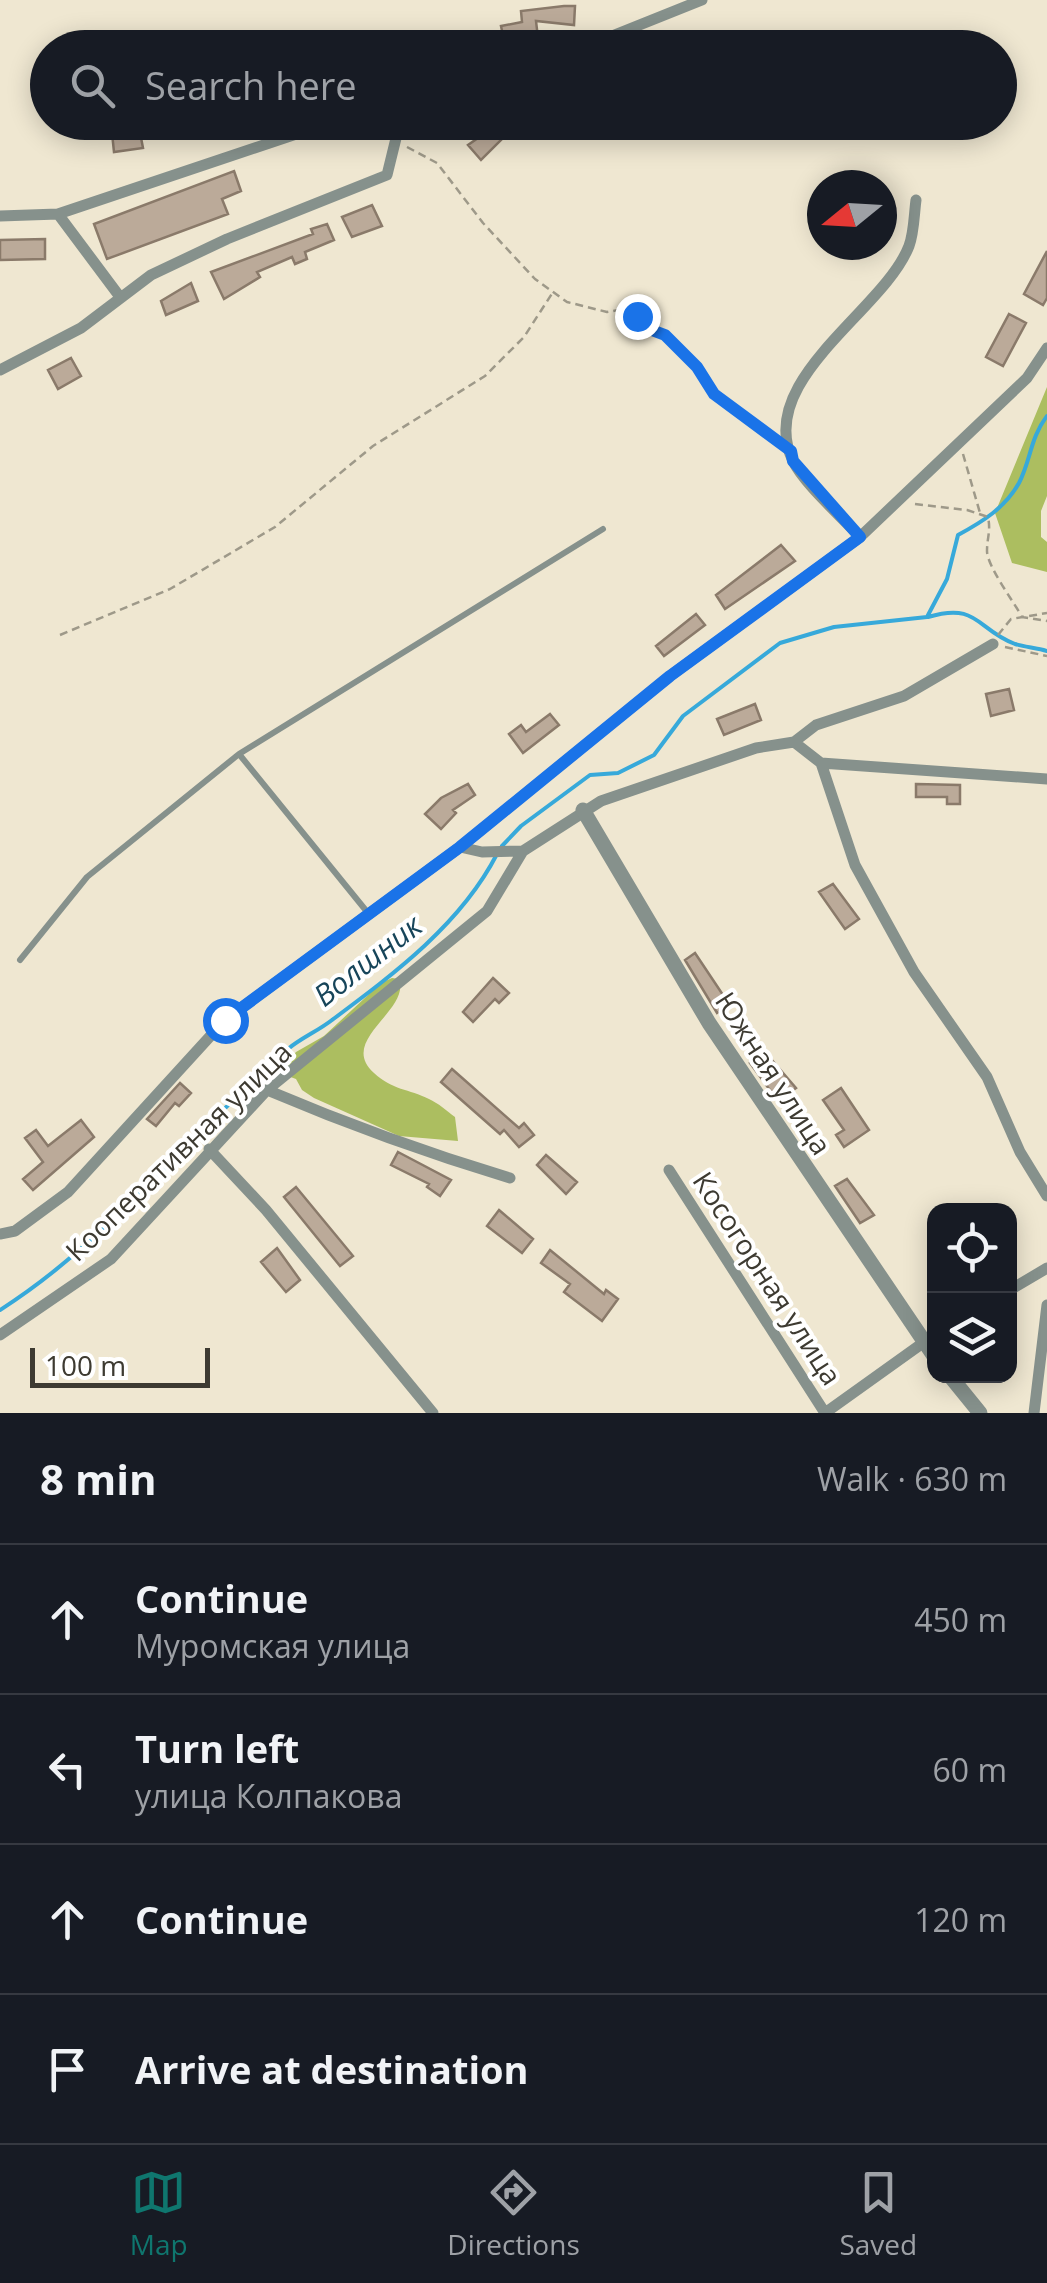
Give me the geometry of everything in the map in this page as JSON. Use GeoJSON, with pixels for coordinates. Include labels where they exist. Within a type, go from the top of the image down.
{"type":"FeatureCollection","features":[{"type":"Feature","properties":{"kind":"street"},"geometry":{"type":"LineString","coordinates":[[627,30],[702,0]]}},
{"type":"Feature","properties":{"kind":"street"},"geometry":{"type":"LineString","coordinates":[[0,216],[58,214],[278,140]]}},
{"type":"Feature","properties":{"kind":"street"},"geometry":{"type":"LineString","coordinates":[[0,370],[80,328],[151,275],[227,239],[387,175],[397,142]]}},
{"type":"Feature","properties":{"kind":"street"},"geometry":{"type":"LineString","coordinates":[[860,537],[793,461],[788,424],[804,373],[870,302],[908,248],[916,200]]}},
{"type":"Feature","properties":{"kind":"street"},"geometry":{"type":"LineString","coordinates":[[58,214],[120,296]]}},
{"type":"Feature","properties":{"kind":"street"},"geometry":{"type":"LineString","coordinates":[[0,1234],[15,1231],[68,1192],[225,1020],[460,847],[670,676],[860,537],[1027,378],[1047,348]]}},
{"type":"Feature","properties":{"kind":"street","name":"Кооперативная улица"},"geometry":{"type":"LineString","coordinates":[[0,1335],[112,1258],[266,1090],[487,910],[522,851],[583,810],[756,748],[794,742],[816,726],[904,696],[992,644]]}},
{"type":"Feature","properties":{"kind":"street"},"geometry":{"type":"LineString","coordinates":[[794,742],[821,762],[1047,780]]}},
{"type":"Feature","properties":{"kind":"street"},"geometry":{"type":"LineString","coordinates":[[821,762],[856,865],[914,972],[987,1076],[1020,1152],[1047,1196]]}},
{"type":"Feature","properties":{"kind":"street","name":"Южная улица"},"geometry":{"type":"LineString","coordinates":[[583,810],[709,1023],[927,1335]]}},
{"type":"Feature","properties":{"kind":"street"},"geometry":{"type":"LineString","coordinates":[[460,847],[482,852],[522,851]]}},
{"type":"Feature","properties":{"kind":"street"},"geometry":{"type":"LineString","coordinates":[[266,1090],[402,1144],[441,1153],[510,1178]]}},
{"type":"Feature","properties":{"kind":"street"},"geometry":{"type":"LineString","coordinates":[[209,1148],[266,1210],[434,1413]]}},
{"type":"Feature","properties":{"kind":"street","name":"Косогорная улица"},"geometry":{"type":"LineString","coordinates":[[669,1170],[825,1413]]}},
{"type":"Feature","properties":{"kind":"street"},"geometry":{"type":"LineString","coordinates":[[1017,1286],[1047,1268]]}},
{"type":"Feature","properties":{"kind":"street"},"geometry":{"type":"LineString","coordinates":[[1034,1413],[1047,1305]]}},
{"type":"Feature","properties":{"kind":"street"},"geometry":{"type":"LineString","coordinates":[[825,1413],[927,1339]]}},
{"type":"Feature","properties":{"kind":"street"},"geometry":{"type":"LineString","coordinates":[[956,1383],[980,1413]]}},
{"type":"Feature","properties":{"kind":"lane"},"geometry":{"type":"LineString","coordinates":[[20,960],[87,877],[239,754],[603,528]]}},
{"type":"Feature","properties":{"kind":"lane"},"geometry":{"type":"LineString","coordinates":[[239,754],[369,914]]}},
{"type":"Feature","properties":{"kind":"path"},"geometry":{"type":"LineString","coordinates":[[397,142],[437,163],[483,223],[535,279],[568,302],[607,312],[624,309],[637,316],[649,329],[665,335],[697,367],[714,394],[791,451]]}},
{"type":"Feature","properties":{"kind":"path"},"geometry":{"type":"LineString","coordinates":[[60,635],[170,589],[275,527],[373,446],[485,376],[524,336],[553,292]]}},
{"type":"Feature","properties":{"kind":"path"},"geometry":{"type":"LineString","coordinates":[[963,442],[964,470],[980,514]]}},
{"type":"Feature","properties":{"kind":"path"},"geometry":{"type":"LineString","coordinates":[[904,498],[928,508],[955,508],[988,518],[991,534],[987,552],[1022,617]]}},
{"type":"Feature","properties":{"kind":"path"},"geometry":{"type":"LineString","coordinates":[[1047,613],[1011,619],[992,644],[1047,656]]}},
{"type":"Feature","properties":{"kind":"path"},"geometry":{"type":"LineString","coordinates":[[1022,617],[1047,621]]}},
{"type":"Feature","properties":{"kind":"green space"},"geometry":{"type":"Polygon","coordinates":[[[1047,387],[1047,496],[1041,511],[1041,537],[1047,542],[1047,572],[1012,563],[995,513],[1047,387]]]}},
{"type":"Feature","properties":{"kind":"green space"},"geometry":{"type":"Polygon","coordinates":[[[399,979],[400,991],[369,1037],[365,1061],[387,1083],[432,1101],[455,1117],[458,1141],[399,1136],[314,1098],[302,1090],[296,1079],[285,1075],[287,1062],[296,1052],[324,1036],[381,983],[399,979]]]}},
{"type":"Feature","properties":{"kind":"building"},"geometry":{"type":"Polygon","coordinates":[[[575,6],[574,25],[536,21],[537,30],[502,30],[501,26],[522,22],[521,11],[575,6]]]}},
{"type":"Feature","properties":{"kind":"building"},"geometry":{"type":"Polygon","coordinates":[[[113,140],[141,140],[143,148],[114,152],[113,140]]]}},
{"type":"Feature","properties":{"kind":"building"},"geometry":{"type":"Polygon","coordinates":[[[475,140],[501,140],[481,160],[468,145],[475,140]]]}},
{"type":"Feature","properties":{"kind":"building"},"geometry":{"type":"Polygon","coordinates":[[[234,171],[241,191],[222,199],[228,214],[107,259],[94,224],[234,171]]]}},
{"type":"Feature","properties":{"kind":"building"},"geometry":{"type":"Polygon","coordinates":[[[372,205],[382,226],[352,237],[342,217],[372,205]]]}},
{"type":"Feature","properties":{"kind":"building"},"geometry":{"type":"Polygon","coordinates":[[[327,224],[334,240],[305,252],[307,259],[295,264],[292,257],[257,272],[260,277],[224,299],[211,272],[313,234],[311,229],[327,224]]]}},
{"type":"Feature","properties":{"kind":"building"},"geometry":{"type":"Polygon","coordinates":[[[45,239],[45,259],[0,260],[0,240],[45,239]]]}},
{"type":"Feature","properties":{"kind":"building"},"geometry":{"type":"Polygon","coordinates":[[[1047,251],[1047,298],[1043,305],[1024,294],[1047,251]]]}},
{"type":"Feature","properties":{"kind":"building"},"geometry":{"type":"Polygon","coordinates":[[[191,283],[198,301],[166,315],[161,301],[191,283]]]}},
{"type":"Feature","properties":{"kind":"building"},"geometry":{"type":"Polygon","coordinates":[[[1009,314],[1026,323],[1003,366],[986,357],[1009,314]]]}},
{"type":"Feature","properties":{"kind":"building"},"geometry":{"type":"Polygon","coordinates":[[[71,358],[81,376],[58,389],[48,370],[71,358]]]}},
{"type":"Feature","properties":{"kind":"building"},"geometry":{"type":"Polygon","coordinates":[[[781,545],[795,561],[725,609],[716,595],[781,545]]]}},
{"type":"Feature","properties":{"kind":"building"},"geometry":{"type":"Polygon","coordinates":[[[696,614],[705,625],[664,656],[656,646],[696,614]]]}},
{"type":"Feature","properties":{"kind":"building"},"geometry":{"type":"Polygon","coordinates":[[[1009,689],[1014,710],[991,716],[986,694],[1009,689]]]}},
{"type":"Feature","properties":{"kind":"building"},"geometry":{"type":"Polygon","coordinates":[[[755,704],[761,720],[724,735],[717,719],[755,704]]]}},
{"type":"Feature","properties":{"kind":"building"},"geometry":{"type":"Polygon","coordinates":[[[550,714],[559,725],[523,753],[509,734],[521,725],[526,732],[550,714]]]}},
{"type":"Feature","properties":{"kind":"building"},"geometry":{"type":"Polygon","coordinates":[[[468,784],[475,795],[453,810],[456,813],[441,829],[425,814],[441,798],[468,784]]]}},
{"type":"Feature","properties":{"kind":"building"},"geometry":{"type":"Polygon","coordinates":[[[916,784],[960,785],[960,804],[947,804],[947,797],[916,797],[916,784]]]}},
{"type":"Feature","properties":{"kind":"building"},"geometry":{"type":"Polygon","coordinates":[[[833,884],[859,919],[845,929],[819,892],[833,884]]]}},
{"type":"Feature","properties":{"kind":"building"},"geometry":{"type":"Polygon","coordinates":[[[695,953],[729,1004],[717,1013],[685,960],[695,953]]]}},
{"type":"Feature","properties":{"kind":"building"},"geometry":{"type":"Polygon","coordinates":[[[493,978],[509,993],[499,1003],[495,999],[473,1022],[463,1012],[493,978]]]}},
{"type":"Feature","properties":{"kind":"building"},"geometry":{"type":"Polygon","coordinates":[[[765,1052],[796,1088],[778,1101],[750,1063],[765,1052]]]}},
{"type":"Feature","properties":{"kind":"building"},"geometry":{"type":"Polygon","coordinates":[[[452,1069],[519,1128],[524,1123],[534,1135],[519,1147],[504,1130],[500,1134],[441,1082],[452,1069]]]}},
{"type":"Feature","properties":{"kind":"building"},"geometry":{"type":"Polygon","coordinates":[[[180,1083],[191,1093],[179,1106],[175,1103],[156,1126],[147,1119],[180,1083]]]}},
{"type":"Feature","properties":{"kind":"building"},"geometry":{"type":"Polygon","coordinates":[[[841,1088],[869,1130],[844,1147],[836,1135],[844,1130],[823,1100],[841,1088]]]}},
{"type":"Feature","properties":{"kind":"building"},"geometry":{"type":"Polygon","coordinates":[[[81,1120],[94,1137],[33,1190],[23,1179],[43,1162],[25,1138],[36,1130],[48,1146],[81,1120]]]}},
{"type":"Feature","properties":{"kind":"building"},"geometry":{"type":"Polygon","coordinates":[[[398,1152],[451,1180],[440,1196],[427,1187],[429,1184],[391,1165],[398,1152]]]}},
{"type":"Feature","properties":{"kind":"building"},"geometry":{"type":"Polygon","coordinates":[[[546,1155],[577,1182],[566,1194],[537,1165],[546,1155]]]}},
{"type":"Feature","properties":{"kind":"building"},"geometry":{"type":"Polygon","coordinates":[[[847,1179],[874,1215],[860,1223],[835,1186],[847,1179]]]}},
{"type":"Feature","properties":{"kind":"building"},"geometry":{"type":"Polygon","coordinates":[[[296,1187],[353,1256],[340,1266],[284,1197],[296,1187]]]}},
{"type":"Feature","properties":{"kind":"building"},"geometry":{"type":"Polygon","coordinates":[[[499,1210],[533,1239],[522,1253],[487,1226],[499,1210]]]}},
{"type":"Feature","properties":{"kind":"building"},"geometry":{"type":"Polygon","coordinates":[[[277,1248],[300,1280],[286,1292],[261,1262],[277,1248]]]}},
{"type":"Feature","properties":{"kind":"building"},"geometry":{"type":"Polygon","coordinates":[[[550,1250],[604,1294],[606,1290],[618,1299],[602,1321],[564,1292],[570,1284],[541,1263],[550,1250]]]}},
{"type":"Feature","properties":{"kind":"waterway","name":"Волшник"},"geometry":{"type":"LineString","coordinates":[[502,846],[521,826],[590,775],[618,773],[654,755],[683,716],[780,643],[834,627],[927,617],[947,579],[958,535],[992,514],[1013,492],[1047,416]]}},
{"type":"Feature","properties":{"kind":"waterway"},"geometry":{"type":"LineString","coordinates":[[928,617],[944,613],[967,615],[1015,644],[1047,651]]}},
{"type":"Feature","properties":{"kind":"waterway","name":"Волшник"},"geometry":{"type":"LineString","coordinates":[[0,1310],[78,1252],[288,1049],[327,1024],[425,946],[465,903],[497,854]]}},
{"type":"Feature","properties":{"kind":"route"},"geometry":{"type":"LineString","coordinates":[[225,1020],[460,847],[510,802],[670,676],[860,537],[793,461],[791,451],[714,394],[697,367],[665,335],[649,329],[637,316]]}}]}
